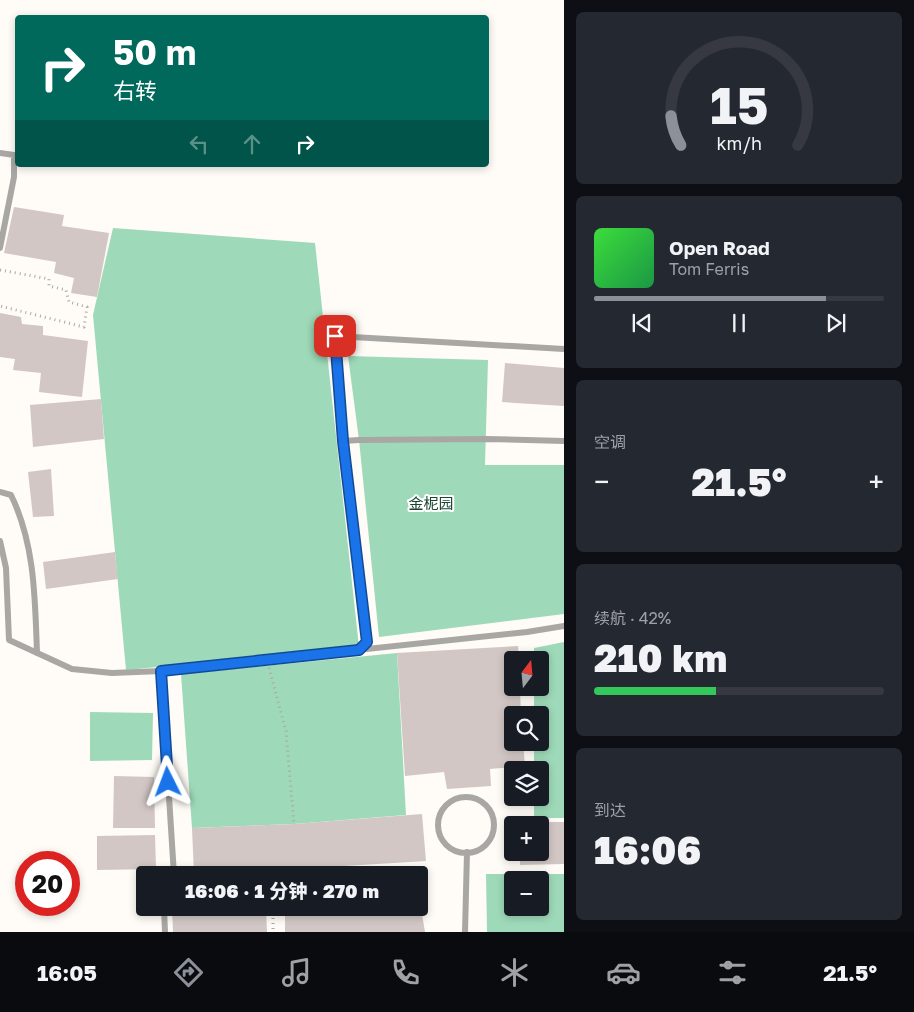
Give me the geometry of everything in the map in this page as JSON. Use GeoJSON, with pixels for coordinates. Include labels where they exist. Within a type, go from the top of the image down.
{"type":"FeatureCollection","features":[{"type":"Feature","properties":{"kind":"lane"},"geometry":{"type":"LineString","coordinates":[[0,153],[14,155],[14,177],[0,248]]}},
{"type":"Feature","properties":{"kind":"lane"},"geometry":{"type":"LineString","coordinates":[[359,650],[367,642],[343,441],[335,336],[564,349]]}},
{"type":"Feature","properties":{"kind":"lane"},"geometry":{"type":"LineString","coordinates":[[343,441],[486,438],[564,441]]}},
{"type":"Feature","properties":{"kind":"lane"},"geometry":{"type":"LineString","coordinates":[[0,492],[11,495],[19,512],[29,552],[35,589],[37,653]]}},
{"type":"Feature","properties":{"kind":"lane"},"geometry":{"type":"LineString","coordinates":[[0,541],[6,568],[9,640],[72,669],[112,673],[161,671],[527,632],[564,626]]}},
{"type":"Feature","properties":{"kind":"lane"},"geometry":{"type":"LineString","coordinates":[[161,671],[173,866]]}},
{"type":"Feature","properties":{"kind":"lane"},"geometry":{"type":"LineString","coordinates":[[460,797],[476,799],[483,803],[493,819],[490,838],[485,845],[476,851],[467,852],[457,851],[449,847],[442,840],[438,831],[440,812],[446,804],[460,797]]}},
{"type":"Feature","properties":{"kind":"lane"},"geometry":{"type":"LineString","coordinates":[[465,932],[467,852]]}},
{"type":"Feature","properties":{"kind":"lane"},"geometry":{"type":"LineString","coordinates":[[164,916],[165,932]]}},
{"type":"Feature","properties":{"kind":"path"},"geometry":{"type":"LineString","coordinates":[[0,270],[49,279],[49,286],[66,290],[69,302],[87,307],[84,327],[0,306]]}},
{"type":"Feature","properties":{"kind":"path"},"geometry":{"type":"LineString","coordinates":[[267,660],[286,731],[294,824]]}},
{"type":"Feature","properties":{"kind":"path"},"geometry":{"type":"LineString","coordinates":[[273,916],[273,932]]}},
{"type":"Feature","properties":{"kind":"green space"},"geometry":{"type":"Polygon","coordinates":[[[113,228],[315,243],[359,647],[126,670],[93,315],[113,228]]]}},
{"type":"Feature","properties":{"kind":"green space","name":"金柅园"},"geometry":{"type":"Polygon","coordinates":[[[348,356],[488,360],[485,465],[564,465],[564,614],[379,637],[359,440],[348,356]]]}},
{"type":"Feature","properties":{"kind":"green space"},"geometry":{"type":"Polygon","coordinates":[[[564,642],[564,818],[534,816],[534,806],[549,806],[549,761],[534,761],[534,751],[549,751],[549,706],[534,706],[534,696],[549,696],[549,651],[534,651],[534,648],[564,642]]]}},
{"type":"Feature","properties":{"kind":"green space"},"geometry":{"type":"Polygon","coordinates":[[[397,653],[406,815],[294,824],[192,828],[181,674],[397,653]]]}},
{"type":"Feature","properties":{"kind":"green space"},"geometry":{"type":"Polygon","coordinates":[[[90,712],[153,713],[152,760],[90,761],[90,712]]]}},
{"type":"Feature","properties":{"kind":"green space"},"geometry":{"type":"Polygon","coordinates":[[[486,874],[504,874],[504,916],[549,916],[549,874],[564,874],[564,932],[487,932],[486,874]]]}},
{"type":"Feature","properties":{"kind":"building"},"geometry":{"type":"Polygon","coordinates":[[[14,207],[64,215],[62,226],[109,233],[97,297],[71,293],[74,278],[54,273],[56,262],[4,253],[14,207]]]}},
{"type":"Feature","properties":{"kind":"building"},"geometry":{"type":"Polygon","coordinates":[[[0,313],[21,317],[22,324],[43,326],[43,335],[88,341],[82,397],[39,392],[41,373],[13,370],[15,359],[0,357],[0,313]]]}},
{"type":"Feature","properties":{"kind":"building"},"geometry":{"type":"Polygon","coordinates":[[[505,363],[564,368],[564,406],[502,402],[505,363]]]}},
{"type":"Feature","properties":{"kind":"building"},"geometry":{"type":"Polygon","coordinates":[[[101,399],[104,439],[33,447],[30,405],[101,399]]]}},
{"type":"Feature","properties":{"kind":"building"},"geometry":{"type":"Polygon","coordinates":[[[51,469],[54,516],[33,517],[28,472],[51,469]]]}},
{"type":"Feature","properties":{"kind":"building"},"geometry":{"type":"Polygon","coordinates":[[[115,552],[118,579],[46,589],[43,562],[115,552]]]}},
{"type":"Feature","properties":{"kind":"building"},"geometry":{"type":"Polygon","coordinates":[[[518,646],[518,651],[504,651],[504,696],[520,696],[521,706],[504,706],[504,751],[524,751],[525,761],[504,761],[504,768],[490,769],[491,786],[447,789],[444,772],[405,776],[397,653],[518,646]]]}},
{"type":"Feature","properties":{"kind":"building"},"geometry":{"type":"Polygon","coordinates":[[[114,776],[154,777],[155,828],[113,828],[114,776]]]}},
{"type":"Feature","properties":{"kind":"building"},"geometry":{"type":"Polygon","coordinates":[[[422,814],[426,861],[343,866],[194,866],[192,828],[294,824],[422,814]]]}},
{"type":"Feature","properties":{"kind":"building"},"geometry":{"type":"Polygon","coordinates":[[[549,822],[564,822],[564,864],[520,865],[520,861],[549,861],[549,822]]]}},
{"type":"Feature","properties":{"kind":"building"},"geometry":{"type":"Polygon","coordinates":[[[155,835],[156,866],[136,866],[136,869],[97,870],[97,836],[155,835]]]}},
{"type":"Feature","properties":{"kind":"building"},"geometry":{"type":"Polygon","coordinates":[[[172,916],[266,916],[267,932],[173,932],[172,916]]]}},
{"type":"Feature","properties":{"kind":"building"},"geometry":{"type":"Polygon","coordinates":[[[285,916],[422,916],[425,932],[285,932],[285,916]]]}},
{"type":"Feature","properties":{"kind":"route"},"geometry":{"type":"LineString","coordinates":[[168,782],[161,671],[359,650],[367,642],[343,441],[335,336]]}}]}
